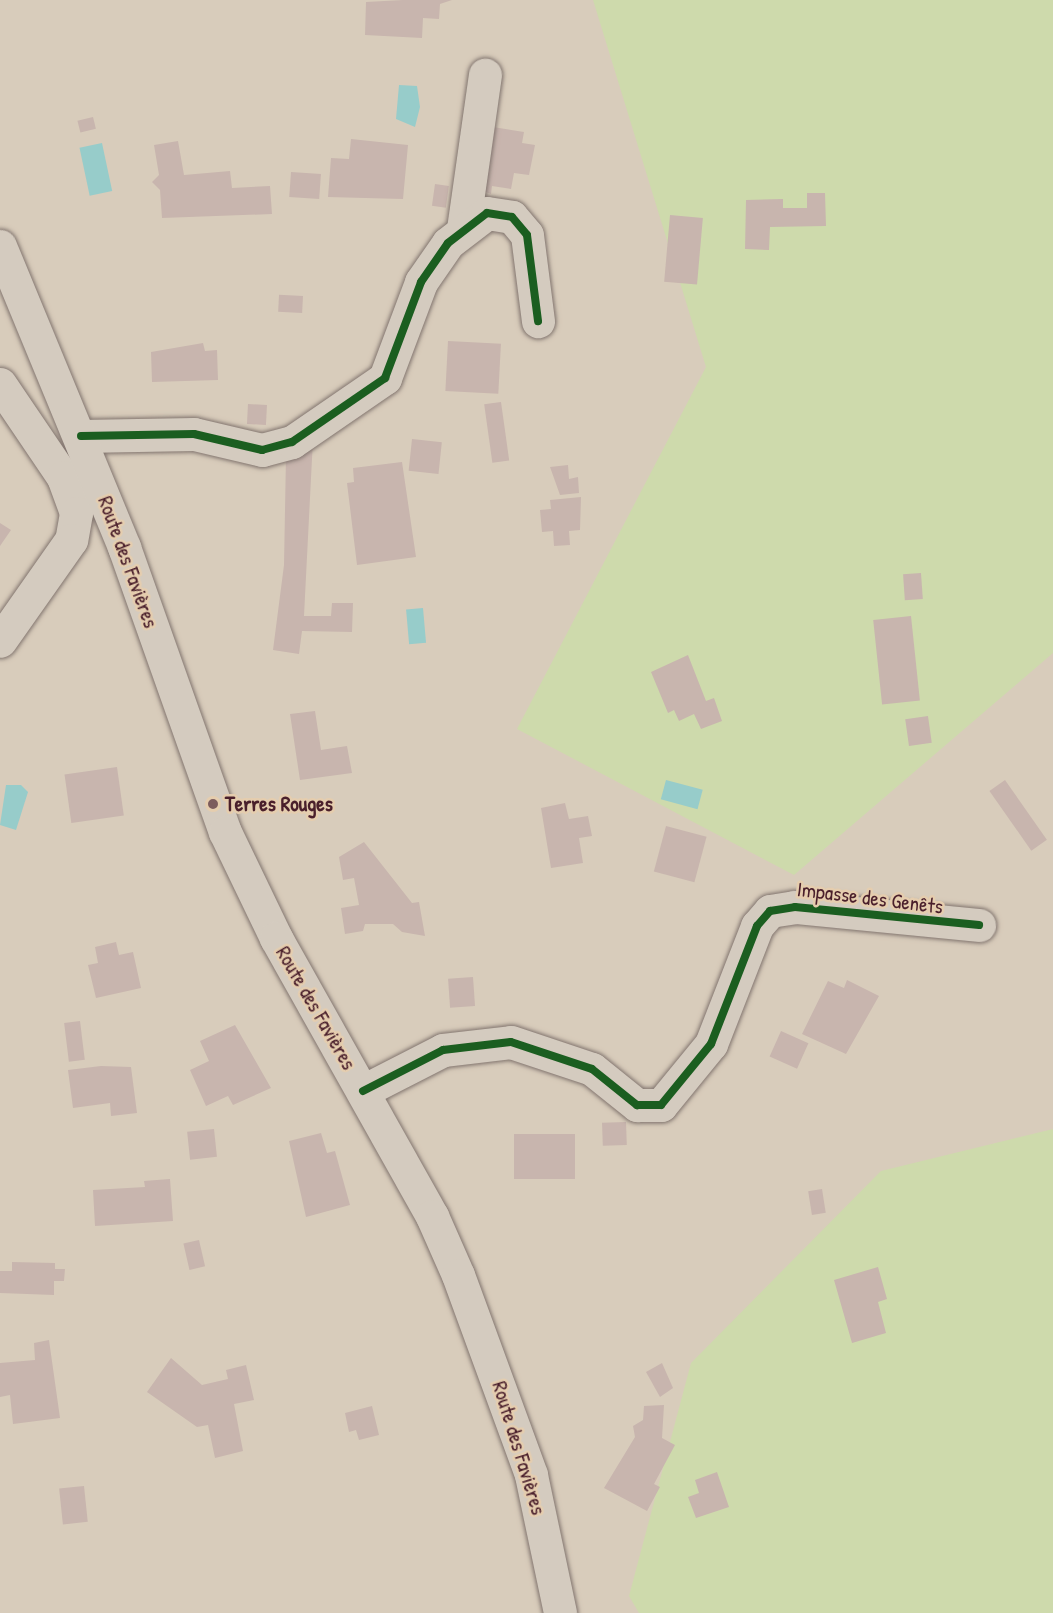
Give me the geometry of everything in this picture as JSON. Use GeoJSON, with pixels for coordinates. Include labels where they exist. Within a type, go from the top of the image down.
{"type":"FeatureCollection","features":[{"type":"Feature","properties":{"kind":"street"},"geometry":{"type":"LineString","coordinates":[[463,229],[485,75]]}},
{"type":"Feature","properties":{"kind":"street"},"geometry":{"type":"LineString","coordinates":[[81,436],[194,434],[262,450],[292,442],[385,378],[413,296],[463,229],[496,213],[523,226],[532,252],[538,321]]}},
{"type":"Feature","properties":{"kind":"street","name":"Route des Favières"},"geometry":{"type":"LineString","coordinates":[[0,224],[5,255],[81,436],[225,832],[276,938],[432,1216],[491,1357],[531,1475],[560,1613]]}},
{"type":"Feature","properties":{"kind":"street"},"geometry":{"type":"LineString","coordinates":[[0,384],[63,477],[76,513],[71,540],[0,641]]}},
{"type":"Feature","properties":{"kind":"street","name":"Impasse des Genêts"},"geometry":{"type":"LineString","coordinates":[[363,1091],[443,1050],[511,1042],[592,1069],[637,1105],[661,1105],[711,1044],[757,926],[770,911],[795,907],[979,925]]}},
{"type":"Feature","properties":{"kind":"green space"},"geometry":{"type":"Polygon","coordinates":[[[593,0],[1053,0],[1053,653],[794,875],[517,729],[706,367],[593,0]]]}},
{"type":"Feature","properties":{"kind":"green space"},"geometry":{"type":"Polygon","coordinates":[[[1053,1129],[1053,1613],[639,1613],[629,1596],[691,1363],[881,1171],[1053,1129]]]}},
{"type":"Feature","properties":{"kind":"water"},"geometry":{"type":"Polygon","coordinates":[[[399,85],[417,86],[420,107],[415,127],[396,119],[399,85]]]}},
{"type":"Feature","properties":{"kind":"water"},"geometry":{"type":"Polygon","coordinates":[[[102,143],[112,191],[90,196],[80,148],[102,143]]]}},
{"type":"Feature","properties":{"kind":"water"},"geometry":{"type":"Polygon","coordinates":[[[423,608],[426,643],[409,644],[406,609],[423,608]]]}},
{"type":"Feature","properties":{"kind":"water"},"geometry":{"type":"Polygon","coordinates":[[[666,780],[703,790],[698,809],[661,799],[666,780]]]}},
{"type":"Feature","properties":{"kind":"water"},"geometry":{"type":"Polygon","coordinates":[[[6,785],[21,785],[28,792],[16,830],[0,825],[6,785]]]}},
{"type":"Feature","properties":{"kind":"building"},"geometry":{"type":"Polygon","coordinates":[[[452,0],[440,4],[439,19],[423,18],[422,38],[365,35],[366,2],[452,0]]]}},
{"type":"Feature","properties":{"kind":"building"},"geometry":{"type":"Polygon","coordinates":[[[93,117],[96,129],[80,133],[77,121],[93,117]]]}},
{"type":"Feature","properties":{"kind":"building"},"geometry":{"type":"Polygon","coordinates":[[[487,126],[524,132],[522,143],[535,145],[529,175],[514,173],[511,189],[492,186],[491,194],[476,188],[487,126]]]}},
{"type":"Feature","properties":{"kind":"building"},"geometry":{"type":"Polygon","coordinates":[[[351,139],[408,145],[403,199],[328,197],[331,158],[349,159],[351,139]]]}},
{"type":"Feature","properties":{"kind":"building"},"geometry":{"type":"Polygon","coordinates":[[[178,141],[184,175],[230,171],[232,188],[270,186],[272,214],[162,218],[160,190],[152,182],[159,175],[154,145],[178,141]]]}},
{"type":"Feature","properties":{"kind":"building"},"geometry":{"type":"Polygon","coordinates":[[[291,172],[321,174],[319,199],[289,197],[291,172]]]}},
{"type":"Feature","properties":{"kind":"building"},"geometry":{"type":"Polygon","coordinates":[[[435,184],[449,186],[446,208],[432,206],[435,184]]]}},
{"type":"Feature","properties":{"kind":"building"},"geometry":{"type":"Polygon","coordinates":[[[807,193],[825,193],[826,226],[770,227],[769,250],[745,249],[746,200],[783,199],[783,208],[807,208],[807,193]]]}},
{"type":"Feature","properties":{"kind":"building"},"geometry":{"type":"Polygon","coordinates":[[[670,215],[703,218],[697,285],[664,282],[670,215]]]}},
{"type":"Feature","properties":{"kind":"building"},"geometry":{"type":"Polygon","coordinates":[[[279,295],[303,296],[302,313],[278,312],[279,295]]]}},
{"type":"Feature","properties":{"kind":"building"},"geometry":{"type":"Polygon","coordinates":[[[448,341],[501,344],[498,394],[445,391],[448,341]]]}},
{"type":"Feature","properties":{"kind":"building"},"geometry":{"type":"Polygon","coordinates":[[[203,343],[205,351],[217,350],[218,380],[152,382],[151,352],[203,343]]]}},
{"type":"Feature","properties":{"kind":"building"},"geometry":{"type":"Polygon","coordinates":[[[501,402],[509,460],[492,463],[484,404],[501,402]]]}},
{"type":"Feature","properties":{"kind":"building"},"geometry":{"type":"Polygon","coordinates":[[[248,404],[267,405],[266,425],[247,424],[248,404]]]}},
{"type":"Feature","properties":{"kind":"building"},"geometry":{"type":"Polygon","coordinates":[[[313,439],[304,616],[331,616],[332,603],[353,603],[352,632],[302,631],[299,654],[273,650],[284,565],[286,456],[313,439]]]}},
{"type":"Feature","properties":{"kind":"building"},"geometry":{"type":"Polygon","coordinates":[[[412,439],[442,442],[438,474],[409,471],[412,439]]]}},
{"type":"Feature","properties":{"kind":"building"},"geometry":{"type":"Polygon","coordinates":[[[402,462],[416,557],[357,565],[347,483],[354,482],[353,468],[402,462]]]}},
{"type":"Feature","properties":{"kind":"building"},"geometry":{"type":"Polygon","coordinates":[[[568,465],[569,479],[578,477],[579,493],[560,495],[550,467],[568,465]]]}},
{"type":"Feature","properties":{"kind":"building"},"geometry":{"type":"Polygon","coordinates":[[[581,497],[580,530],[569,531],[570,545],[554,546],[553,531],[542,532],[540,510],[551,509],[550,500],[581,497]]]}},
{"type":"Feature","properties":{"kind":"building"},"geometry":{"type":"Polygon","coordinates":[[[0,523],[11,530],[0,546],[0,523]]]}},
{"type":"Feature","properties":{"kind":"building"},"geometry":{"type":"Polygon","coordinates":[[[921,573],[923,599],[905,600],[903,574],[921,573]]]}},
{"type":"Feature","properties":{"kind":"building"},"geometry":{"type":"Polygon","coordinates":[[[911,616],[920,701],[882,705],[873,620],[911,616]]]}},
{"type":"Feature","properties":{"kind":"building"},"geometry":{"type":"Polygon","coordinates":[[[688,655],[706,701],[714,698],[722,721],[701,729],[694,714],[679,721],[674,710],[668,713],[651,672],[688,655]]]}},
{"type":"Feature","properties":{"kind":"building"},"geometry":{"type":"Polygon","coordinates":[[[315,711],[321,750],[347,746],[352,773],[300,780],[290,714],[315,711]]]}},
{"type":"Feature","properties":{"kind":"building"},"geometry":{"type":"Polygon","coordinates":[[[928,716],[932,743],[909,746],[905,719],[928,716]]]}},
{"type":"Feature","properties":{"kind":"building"},"geometry":{"type":"Polygon","coordinates":[[[117,767],[124,816],[71,823],[65,774],[117,767]]]}},
{"type":"Feature","properties":{"kind":"building"},"geometry":{"type":"Polygon","coordinates":[[[1005,780],[1047,840],[1031,851],[989,791],[1005,780]]]}},
{"type":"Feature","properties":{"kind":"building"},"geometry":{"type":"Polygon","coordinates":[[[565,803],[569,819],[588,816],[592,836],[579,838],[583,863],[551,868],[541,808],[565,803]]]}},
{"type":"Feature","properties":{"kind":"building"},"geometry":{"type":"Polygon","coordinates":[[[666,826],[707,837],[694,882],[654,871],[666,826]]]}},
{"type":"Feature","properties":{"kind":"building"},"geometry":{"type":"Polygon","coordinates":[[[364,842],[412,903],[419,902],[425,936],[402,932],[393,924],[365,924],[363,931],[345,934],[341,908],[359,905],[354,878],[343,880],[339,857],[364,842]]]}},
{"type":"Feature","properties":{"kind":"building"},"geometry":{"type":"Polygon","coordinates":[[[116,942],[119,955],[133,952],[141,988],[96,998],[88,965],[98,963],[95,947],[116,942]]]}},
{"type":"Feature","properties":{"kind":"building"},"geometry":{"type":"Polygon","coordinates":[[[473,977],[475,1006],[450,1008],[448,979],[473,977]]]}},
{"type":"Feature","properties":{"kind":"building"},"geometry":{"type":"Polygon","coordinates":[[[847,980],[879,996],[846,1054],[802,1034],[828,981],[844,988],[847,980]]]}},
{"type":"Feature","properties":{"kind":"building"},"geometry":{"type":"Polygon","coordinates":[[[80,1021],[85,1060],[69,1062],[64,1023],[80,1021]]]}},
{"type":"Feature","properties":{"kind":"building"},"geometry":{"type":"Polygon","coordinates":[[[235,1025],[271,1088],[233,1105],[228,1096],[206,1106],[190,1070],[209,1061],[200,1041],[235,1025]]]}},
{"type":"Feature","properties":{"kind":"building"},"geometry":{"type":"Polygon","coordinates":[[[781,1031],[808,1043],[797,1069],[770,1057],[781,1031]]]}},
{"type":"Feature","properties":{"kind":"building"},"geometry":{"type":"Polygon","coordinates":[[[101,1066],[131,1067],[137,1113],[111,1116],[110,1103],[73,1108],[68,1070],[101,1066]]]}},
{"type":"Feature","properties":{"kind":"building"},"geometry":{"type":"Polygon","coordinates":[[[626,1122],[627,1145],[603,1146],[602,1123],[626,1122]]]}},
{"type":"Feature","properties":{"kind":"building"},"geometry":{"type":"Polygon","coordinates":[[[214,1129],[217,1157],[190,1160],[187,1132],[214,1129]]]}},
{"type":"Feature","properties":{"kind":"building"},"geometry":{"type":"Polygon","coordinates":[[[321,1133],[327,1153],[335,1151],[350,1205],[306,1217],[289,1141],[321,1133]]]}},
{"type":"Feature","properties":{"kind":"building"},"geometry":{"type":"Polygon","coordinates":[[[514,1134],[575,1134],[575,1179],[514,1179],[514,1134]]]}},
{"type":"Feature","properties":{"kind":"building"},"geometry":{"type":"Polygon","coordinates":[[[170,1179],[173,1221],[95,1226],[93,1190],[145,1187],[144,1181],[170,1179]]]}},
{"type":"Feature","properties":{"kind":"building"},"geometry":{"type":"Polygon","coordinates":[[[822,1189],[826,1213],[812,1215],[808,1191],[822,1189]]]}},
{"type":"Feature","properties":{"kind":"building"},"geometry":{"type":"Polygon","coordinates":[[[199,1240],[205,1266],[189,1270],[183,1244],[199,1240]]]}},
{"type":"Feature","properties":{"kind":"building"},"geometry":{"type":"Polygon","coordinates":[[[12,1262],[55,1263],[55,1269],[65,1269],[64,1281],[54,1281],[54,1295],[0,1293],[0,1271],[12,1271],[12,1262]]]}},
{"type":"Feature","properties":{"kind":"building"},"geometry":{"type":"Polygon","coordinates":[[[878,1267],[887,1299],[878,1302],[886,1333],[852,1343],[834,1280],[878,1267]]]}},
{"type":"Feature","properties":{"kind":"building"},"geometry":{"type":"Polygon","coordinates":[[[49,1340],[60,1418],[13,1424],[10,1395],[0,1397],[0,1363],[35,1360],[34,1343],[49,1340]]]}},
{"type":"Feature","properties":{"kind":"building"},"geometry":{"type":"Polygon","coordinates":[[[171,1358],[202,1385],[228,1379],[226,1370],[246,1365],[254,1400],[234,1404],[243,1451],[215,1458],[208,1425],[197,1427],[147,1392],[171,1358]]]}},
{"type":"Feature","properties":{"kind":"building"},"geometry":{"type":"Polygon","coordinates":[[[662,1363],[673,1388],[660,1397],[646,1372],[662,1363]]]}},
{"type":"Feature","properties":{"kind":"building"},"geometry":{"type":"Polygon","coordinates":[[[664,1405],[662,1438],[675,1445],[654,1484],[660,1487],[647,1511],[604,1488],[635,1437],[633,1426],[643,1420],[644,1406],[664,1405]]]}},
{"type":"Feature","properties":{"kind":"building"},"geometry":{"type":"Polygon","coordinates":[[[372,1406],[379,1435],[359,1440],[356,1430],[349,1432],[345,1413],[372,1406]]]}},
{"type":"Feature","properties":{"kind":"building"},"geometry":{"type":"Polygon","coordinates":[[[717,1472],[729,1507],[696,1518],[688,1497],[699,1493],[695,1480],[717,1472]]]}},
{"type":"Feature","properties":{"kind":"building"},"geometry":{"type":"Polygon","coordinates":[[[84,1486],[88,1522],[63,1524],[59,1489],[84,1486]]]}},
{"type":"Feature","properties":{"kind":"cycle path"},"geometry":{"type":"LineString","coordinates":[[81,436],[194,434],[262,450],[292,442],[385,378],[421,282],[448,243],[487,213],[512,217],[527,235],[538,321]]}},
{"type":"Feature","properties":{"kind":"cycle path"},"geometry":{"type":"LineString","coordinates":[[363,1091],[443,1050],[511,1042],[592,1069],[637,1105],[661,1105],[711,1044],[757,926],[770,911],[795,907],[979,925]]}},
{"type":"Feature","properties":{"kind":"place","name":"Terres Rouges"},"geometry":{"type":"Point","coordinates":[213,804]}}]}
